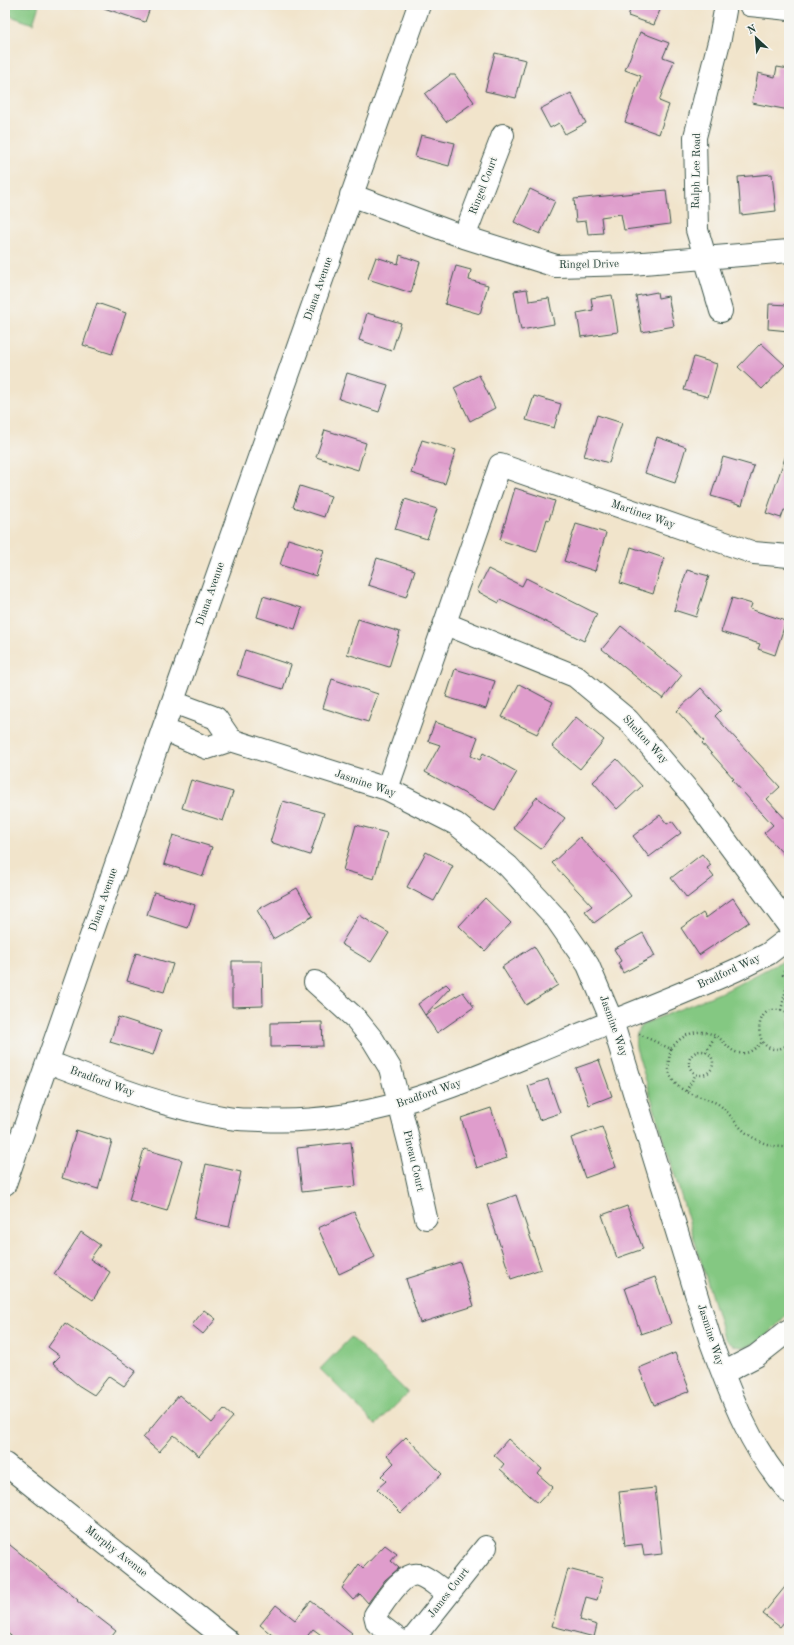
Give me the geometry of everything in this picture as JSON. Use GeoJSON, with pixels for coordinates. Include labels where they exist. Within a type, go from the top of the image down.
{"type":"FeatureCollection","features":[{"type":"Feature","properties":{"kind":"street","name":"Diana Avenue"},"geometry":{"type":"LineString","coordinates":[[5,1184],[172,702],[419,5]]}},
{"type":"Feature","properties":{"kind":"street","name":"Ralph Lee Road"},"geometry":{"type":"LineString","coordinates":[[721,311],[697,230],[695,137],[720,38],[726,5]]}},
{"type":"Feature","properties":{"kind":"street"},"geometry":{"type":"LineString","coordinates":[[750,5],[789,9]]}},
{"type":"Feature","properties":{"kind":"street","name":"Ringel Court"},"geometry":{"type":"LineString","coordinates":[[464,237],[503,135]]}},
{"type":"Feature","properties":{"kind":"street","name":"Ringel Drive"},"geometry":{"type":"LineString","coordinates":[[352,195],[464,237],[556,266],[630,264],[789,251]]}},
{"type":"Feature","properties":{"kind":"street","name":"Martinez Way"},"geometry":{"type":"LineString","coordinates":[[446,624],[500,465],[754,553],[789,556]]}},
{"type":"Feature","properties":{"kind":"street"},"geometry":{"type":"LineString","coordinates":[[387,789],[446,624]]}},
{"type":"Feature","properties":{"kind":"street","name":"Shelton Way"},"geometry":{"type":"LineString","coordinates":[[446,624],[575,676],[628,720],[692,795],[789,926]]}},
{"type":"Feature","properties":{"kind":"street"},"geometry":{"type":"LineString","coordinates":[[163,729],[207,748],[231,740],[216,718],[172,702]]}},
{"type":"Feature","properties":{"kind":"street","name":"Jasmine Way"},"geometry":{"type":"LineString","coordinates":[[231,740],[387,789],[456,824],[508,866],[554,916],[588,965],[612,1022],[711,1342],[723,1373],[756,1448],[772,1473],[789,1492]]}},
{"type":"Feature","properties":{"kind":"street","name":"Bradford Way"},"geometry":{"type":"LineString","coordinates":[[48,1062],[149,1099],[229,1118],[292,1122],[343,1117],[400,1105],[441,1091],[736,970],[768,954],[789,938]]}},
{"type":"Feature","properties":{"kind":"street","name":"Pineau Court"},"geometry":{"type":"LineString","coordinates":[[315,982],[356,1019],[374,1040],[390,1068],[426,1218]]}},
{"type":"Feature","properties":{"kind":"street"},"geometry":{"type":"LineString","coordinates":[[723,1373],[756,1356],[789,1330]]}},
{"type":"Feature","properties":{"kind":"street","name":"Murphy Avenue"},"geometry":{"type":"LineString","coordinates":[[5,1464],[227,1640]]}},
{"type":"Feature","properties":{"kind":"street","name":"James Court"},"geometry":{"type":"LineString","coordinates":[[412,1640],[486,1547]]}},
{"type":"Feature","properties":{"kind":"street"},"geometry":{"type":"LineString","coordinates":[[399,1640],[376,1623],[375,1615],[397,1585],[409,1575],[420,1575],[448,1594]]}},
{"type":"Feature","properties":{"kind":"path"},"geometry":{"type":"LineString","coordinates":[[781,1010],[789,977],[783,975],[786,963]]}},
{"type":"Feature","properties":{"kind":"path"},"geometry":{"type":"LineString","coordinates":[[789,1014],[781,1010],[770,1011],[760,1020],[758,1033],[763,1041],[770,1047],[776,1048],[789,1044]]}},
{"type":"Feature","properties":{"kind":"path"},"geometry":{"type":"LineString","coordinates":[[763,1041],[750,1052],[738,1052],[728,1048],[715,1036],[696,1032],[688,1034],[679,1040],[671,1049],[668,1066],[670,1076],[679,1087],[704,1097],[720,1106],[744,1131],[757,1140],[772,1146],[789,1147]]}},
{"type":"Feature","properties":{"kind":"path"},"geometry":{"type":"LineString","coordinates":[[639,1034],[671,1049]]}},
{"type":"Feature","properties":{"kind":"path"},"geometry":{"type":"LineString","coordinates":[[706,1052],[715,1036]]}},
{"type":"Feature","properties":{"kind":"path"},"geometry":{"type":"LineString","coordinates":[[699,1051],[706,1052],[713,1059],[711,1069],[706,1074],[696,1074],[691,1068],[690,1058],[699,1051]]}},
{"type":"Feature","properties":{"kind":"path"},"geometry":{"type":"LineString","coordinates":[[686,1091],[696,1074]]}},
{"type":"Feature","properties":{"kind":"green space"},"geometry":{"type":"Polygon","coordinates":[[[5,5],[39,5],[33,24],[5,14],[5,5]]]}},
{"type":"Feature","properties":{"kind":"green space"},"geometry":{"type":"Polygon","coordinates":[[[782,961],[789,961],[789,1311],[768,1334],[759,1341],[741,1347],[732,1344],[724,1337],[636,1048],[635,1040],[637,1033],[644,1024],[727,990],[782,961]]]}},
{"type":"Feature","properties":{"kind":"green space"},"geometry":{"type":"Polygon","coordinates":[[[351,1337],[408,1393],[376,1425],[320,1369],[351,1337]]]}},
{"type":"Feature","properties":{"kind":"building"},"geometry":{"type":"Polygon","coordinates":[[[101,5],[151,5],[145,22],[101,7],[101,5]]]}},
{"type":"Feature","properties":{"kind":"building"},"geometry":{"type":"Polygon","coordinates":[[[632,5],[662,5],[654,25],[628,16],[632,5]]]}},
{"type":"Feature","properties":{"kind":"building"},"geometry":{"type":"Polygon","coordinates":[[[640,32],[669,43],[663,57],[674,61],[659,101],[669,105],[659,134],[625,122],[641,76],[625,70],[640,32]]]}},
{"type":"Feature","properties":{"kind":"building"},"geometry":{"type":"Polygon","coordinates":[[[495,53],[526,60],[516,98],[485,91],[495,53]]]}},
{"type":"Feature","properties":{"kind":"building"},"geometry":{"type":"Polygon","coordinates":[[[777,67],[789,69],[789,110],[752,103],[758,73],[775,77],[777,67]]]}},
{"type":"Feature","properties":{"kind":"building"},"geometry":{"type":"Polygon","coordinates":[[[450,75],[455,75],[474,102],[446,122],[425,94],[450,75]]]}},
{"type":"Feature","properties":{"kind":"building"},"geometry":{"type":"Polygon","coordinates":[[[571,93],[586,123],[565,134],[559,123],[550,128],[540,109],[571,93]]]}},
{"type":"Feature","properties":{"kind":"building"},"geometry":{"type":"Polygon","coordinates":[[[421,135],[455,143],[449,166],[415,157],[421,135]]]}},
{"type":"Feature","properties":{"kind":"building"},"geometry":{"type":"Polygon","coordinates":[[[772,174],[776,211],[741,215],[738,177],[772,174]]]}},
{"type":"Feature","properties":{"kind":"building"},"geometry":{"type":"Polygon","coordinates":[[[530,189],[555,201],[540,234],[514,222],[530,189]]]}},
{"type":"Feature","properties":{"kind":"building"},"geometry":{"type":"Polygon","coordinates":[[[666,190],[670,224],[624,230],[621,214],[601,217],[603,233],[588,234],[586,221],[576,222],[574,199],[666,190]]]}},
{"type":"Feature","properties":{"kind":"building"},"geometry":{"type":"Polygon","coordinates":[[[400,255],[420,262],[411,293],[368,279],[376,257],[398,264],[400,255]]]}},
{"type":"Feature","properties":{"kind":"building"},"geometry":{"type":"Polygon","coordinates":[[[456,266],[471,270],[469,280],[488,285],[480,314],[445,304],[456,266]]]}},
{"type":"Feature","properties":{"kind":"building"},"geometry":{"type":"Polygon","coordinates":[[[527,289],[529,301],[549,298],[554,324],[521,330],[514,291],[527,289]]]}},
{"type":"Feature","properties":{"kind":"building"},"geometry":{"type":"Polygon","coordinates":[[[657,292],[658,298],[668,296],[674,326],[642,332],[636,296],[657,292]]]}},
{"type":"Feature","properties":{"kind":"building"},"geometry":{"type":"Polygon","coordinates":[[[612,295],[618,332],[581,337],[577,313],[593,310],[591,298],[612,295]]]}},
{"type":"Feature","properties":{"kind":"building"},"geometry":{"type":"Polygon","coordinates":[[[97,303],[126,313],[112,354],[83,345],[97,303]]]}},
{"type":"Feature","properties":{"kind":"building"},"geometry":{"type":"Polygon","coordinates":[[[769,304],[789,305],[789,331],[768,329],[769,304]]]}},
{"type":"Feature","properties":{"kind":"building"},"geometry":{"type":"Polygon","coordinates":[[[367,313],[401,323],[392,351],[359,340],[367,313]]]}},
{"type":"Feature","properties":{"kind":"building"},"geometry":{"type":"Polygon","coordinates":[[[761,343],[785,365],[762,389],[738,367],[761,343]]]}},
{"type":"Feature","properties":{"kind":"building"},"geometry":{"type":"Polygon","coordinates":[[[694,357],[717,364],[708,397],[684,390],[694,357]]]}},
{"type":"Feature","properties":{"kind":"building"},"geometry":{"type":"Polygon","coordinates":[[[347,373],[388,385],[379,412],[339,399],[347,373]]]}},
{"type":"Feature","properties":{"kind":"building"},"geometry":{"type":"Polygon","coordinates":[[[479,375],[495,408],[470,421],[454,388],[479,375]]]}},
{"type":"Feature","properties":{"kind":"building"},"geometry":{"type":"Polygon","coordinates":[[[534,396],[561,404],[554,428],[526,420],[534,396]]]}},
{"type":"Feature","properties":{"kind":"building"},"geometry":{"type":"Polygon","coordinates":[[[597,415],[622,423],[609,463],[584,456],[597,415]]]}},
{"type":"Feature","properties":{"kind":"building"},"geometry":{"type":"Polygon","coordinates":[[[325,430],[366,443],[358,470],[316,457],[325,430]]]}},
{"type":"Feature","properties":{"kind":"building"},"geometry":{"type":"Polygon","coordinates":[[[657,437],[686,447],[675,483],[645,473],[657,437]]]}},
{"type":"Feature","properties":{"kind":"building"},"geometry":{"type":"Polygon","coordinates":[[[422,440],[456,450],[445,484],[411,473],[422,440]]]}},
{"type":"Feature","properties":{"kind":"building"},"geometry":{"type":"Polygon","coordinates":[[[787,452],[789,453],[789,511],[784,510],[781,518],[766,513],[787,452]]]}},
{"type":"Feature","properties":{"kind":"building"},"geometry":{"type":"Polygon","coordinates":[[[723,457],[754,466],[742,505],[711,496],[723,457]]]}},
{"type":"Feature","properties":{"kind":"building"},"geometry":{"type":"Polygon","coordinates":[[[300,486],[331,496],[324,517],[293,507],[300,486]]]}},
{"type":"Feature","properties":{"kind":"building"},"geometry":{"type":"Polygon","coordinates":[[[515,488],[555,501],[549,520],[547,519],[537,552],[500,540],[515,488]]]}},
{"type":"Feature","properties":{"kind":"building"},"geometry":{"type":"Polygon","coordinates":[[[405,499],[437,509],[427,539],[395,529],[405,499]]]}},
{"type":"Feature","properties":{"kind":"building"},"geometry":{"type":"Polygon","coordinates":[[[576,524],[606,533],[595,571],[564,561],[576,524]]]}},
{"type":"Feature","properties":{"kind":"building"},"geometry":{"type":"Polygon","coordinates":[[[288,539],[324,550],[316,576],[280,565],[288,539]]]}},
{"type":"Feature","properties":{"kind":"building"},"geometry":{"type":"Polygon","coordinates":[[[631,547],[664,558],[653,594],[620,583],[631,547]]]}},
{"type":"Feature","properties":{"kind":"building"},"geometry":{"type":"Polygon","coordinates":[[[377,558],[415,570],[406,597],[368,585],[377,558]]]}},
{"type":"Feature","properties":{"kind":"building"},"geometry":{"type":"Polygon","coordinates":[[[488,569],[522,586],[526,578],[597,614],[584,641],[500,600],[499,603],[477,591],[488,569]]]}},
{"type":"Feature","properties":{"kind":"building"},"geometry":{"type":"Polygon","coordinates":[[[687,570],[709,576],[696,617],[674,610],[687,570]]]}},
{"type":"Feature","properties":{"kind":"building"},"geometry":{"type":"Polygon","coordinates":[[[263,596],[302,608],[295,629],[257,617],[263,596]]]}},
{"type":"Feature","properties":{"kind":"building"},"geometry":{"type":"Polygon","coordinates":[[[732,598],[752,604],[750,609],[786,621],[775,655],[758,649],[760,644],[721,632],[732,598]]]}},
{"type":"Feature","properties":{"kind":"building"},"geometry":{"type":"Polygon","coordinates":[[[358,619],[400,632],[389,667],[347,654],[358,619]]]}},
{"type":"Feature","properties":{"kind":"building"},"geometry":{"type":"Polygon","coordinates":[[[621,626],[682,675],[663,699],[602,649],[621,626]]]}},
{"type":"Feature","properties":{"kind":"building"},"geometry":{"type":"Polygon","coordinates":[[[245,650],[291,665],[283,689],[237,675],[245,650]]]}},
{"type":"Feature","properties":{"kind":"building"},"geometry":{"type":"Polygon","coordinates":[[[455,669],[495,681],[486,709],[446,697],[455,669]]]}},
{"type":"Feature","properties":{"kind":"building"},"geometry":{"type":"Polygon","coordinates":[[[332,679],[378,694],[368,722],[323,708],[332,679]]]}},
{"type":"Feature","properties":{"kind":"building"},"geometry":{"type":"Polygon","coordinates":[[[519,684],[553,702],[537,734],[502,717],[519,684]]]}},
{"type":"Feature","properties":{"kind":"building"},"geometry":{"type":"Polygon","coordinates":[[[701,688],[721,710],[715,716],[780,787],[767,799],[789,823],[789,860],[764,833],[773,825],[732,780],[734,779],[702,743],[704,741],[677,711],[701,688]]]}},
{"type":"Feature","properties":{"kind":"building"},"geometry":{"type":"Polygon","coordinates":[[[576,717],[604,740],[580,769],[552,746],[576,717]]]}},
{"type":"Feature","properties":{"kind":"building"},"geometry":{"type":"Polygon","coordinates":[[[435,722],[478,737],[471,756],[480,760],[483,753],[517,772],[495,810],[425,772],[440,745],[428,741],[435,722]]]}},
{"type":"Feature","properties":{"kind":"building"},"geometry":{"type":"Polygon","coordinates":[[[617,759],[642,786],[617,809],[593,782],[617,759]]]}},
{"type":"Feature","properties":{"kind":"building"},"geometry":{"type":"Polygon","coordinates":[[[191,780],[233,792],[223,821],[182,808],[191,780]]]}},
{"type":"Feature","properties":{"kind":"building"},"geometry":{"type":"Polygon","coordinates":[[[537,797],[565,818],[541,849],[513,828],[537,797]]]}},
{"type":"Feature","properties":{"kind":"building"},"geometry":{"type":"Polygon","coordinates":[[[283,801],[324,813],[310,855],[270,842],[283,801]]]}},
{"type":"Feature","properties":{"kind":"building"},"geometry":{"type":"Polygon","coordinates":[[[660,815],[667,824],[672,821],[681,833],[649,857],[633,836],[660,815]]]}},
{"type":"Feature","properties":{"kind":"building"},"geometry":{"type":"Polygon","coordinates":[[[356,825],[387,833],[374,879],[343,870],[356,825]]]}},
{"type":"Feature","properties":{"kind":"building"},"geometry":{"type":"Polygon","coordinates":[[[173,835],[212,847],[203,876],[164,864],[173,835]]]}},
{"type":"Feature","properties":{"kind":"building"},"geometry":{"type":"Polygon","coordinates":[[[580,837],[615,875],[631,896],[594,923],[585,911],[592,906],[552,863],[580,837]]]}},
{"type":"Feature","properties":{"kind":"building"},"geometry":{"type":"Polygon","coordinates":[[[426,852],[453,866],[434,901],[407,887],[426,852]]]}},
{"type":"Feature","properties":{"kind":"building"},"geometry":{"type":"Polygon","coordinates":[[[702,854],[711,865],[707,868],[714,877],[687,898],[671,878],[702,854]]]}},
{"type":"Feature","properties":{"kind":"building"},"geometry":{"type":"Polygon","coordinates":[[[297,888],[313,916],[273,939],[257,910],[297,888]]]}},
{"type":"Feature","properties":{"kind":"building"},"geometry":{"type":"Polygon","coordinates":[[[154,892],[195,905],[188,928],[147,915],[154,892]]]}},
{"type":"Feature","properties":{"kind":"building"},"geometry":{"type":"Polygon","coordinates":[[[485,898],[511,923],[485,951],[459,926],[485,898]]]}},
{"type":"Feature","properties":{"kind":"building"},"geometry":{"type":"Polygon","coordinates":[[[733,898],[749,922],[699,955],[681,928],[703,913],[706,918],[733,898]]]}},
{"type":"Feature","properties":{"kind":"building"},"geometry":{"type":"Polygon","coordinates":[[[359,915],[389,933],[371,962],[341,944],[359,915]]]}},
{"type":"Feature","properties":{"kind":"building"},"geometry":{"type":"Polygon","coordinates":[[[643,933],[655,956],[623,973],[618,963],[621,961],[614,949],[643,933]]]}},
{"type":"Feature","properties":{"kind":"building"},"geometry":{"type":"Polygon","coordinates":[[[534,946],[558,985],[526,1005],[502,967],[534,946]]]}},
{"type":"Feature","properties":{"kind":"building"},"geometry":{"type":"Polygon","coordinates":[[[136,953],[173,964],[164,992],[127,981],[136,953]]]}},
{"type":"Feature","properties":{"kind":"building"},"geometry":{"type":"Polygon","coordinates":[[[232,961],[262,961],[263,1006],[232,1007],[232,961]]]}},
{"type":"Feature","properties":{"kind":"building"},"geometry":{"type":"Polygon","coordinates":[[[446,984],[450,988],[425,1015],[418,1004],[446,984]]]}},
{"type":"Feature","properties":{"kind":"building"},"geometry":{"type":"Polygon","coordinates":[[[463,992],[474,1007],[437,1033],[425,1015],[463,992]]]}},
{"type":"Feature","properties":{"kind":"building"},"geometry":{"type":"Polygon","coordinates":[[[118,1017],[161,1031],[153,1055],[110,1042],[118,1017]]]}},
{"type":"Feature","properties":{"kind":"building"},"geometry":{"type":"Polygon","coordinates":[[[322,1022],[323,1046],[271,1047],[271,1023],[322,1022]]]}},
{"type":"Feature","properties":{"kind":"building"},"geometry":{"type":"Polygon","coordinates":[[[599,1060],[612,1096],[589,1105],[576,1068],[599,1060]]]}},
{"type":"Feature","properties":{"kind":"building"},"geometry":{"type":"Polygon","coordinates":[[[548,1079],[560,1113],[539,1120],[528,1086],[548,1079]]]}},
{"type":"Feature","properties":{"kind":"building"},"geometry":{"type":"Polygon","coordinates":[[[491,1108],[507,1158],[477,1168],[461,1118],[491,1108]]]}},
{"type":"Feature","properties":{"kind":"building"},"geometry":{"type":"Polygon","coordinates":[[[602,1127],[616,1167],[585,1178],[571,1138],[602,1127]]]}},
{"type":"Feature","properties":{"kind":"building"},"geometry":{"type":"Polygon","coordinates":[[[76,1130],[112,1141],[98,1189],[62,1178],[76,1130]]]}},
{"type":"Feature","properties":{"kind":"building"},"geometry":{"type":"Polygon","coordinates":[[[351,1142],[356,1186],[302,1192],[297,1148],[351,1142]]]}},
{"type":"Feature","properties":{"kind":"building"},"geometry":{"type":"Polygon","coordinates":[[[144,1149],[182,1160],[167,1211],[129,1200],[144,1149]]]}},
{"type":"Feature","properties":{"kind":"building"},"geometry":{"type":"Polygon","coordinates":[[[206,1164],[241,1172],[229,1227],[194,1219],[206,1164]]]}},
{"type":"Feature","properties":{"kind":"building"},"geometry":{"type":"Polygon","coordinates":[[[516,1195],[541,1269],[511,1279],[487,1205],[516,1195]]]}},
{"type":"Feature","properties":{"kind":"building"},"geometry":{"type":"Polygon","coordinates":[[[627,1206],[643,1249],[617,1258],[602,1215],[627,1206]]]}},
{"type":"Feature","properties":{"kind":"building"},"geometry":{"type":"Polygon","coordinates":[[[354,1212],[375,1257],[339,1274],[318,1228],[354,1212]]]}},
{"type":"Feature","properties":{"kind":"building"},"geometry":{"type":"Polygon","coordinates":[[[81,1232],[100,1245],[90,1259],[110,1272],[93,1300],[54,1274],[81,1232]]]}},
{"type":"Feature","properties":{"kind":"building"},"geometry":{"type":"Polygon","coordinates":[[[460,1262],[474,1306],[420,1323],[406,1279],[460,1262]]]}},
{"type":"Feature","properties":{"kind":"building"},"geometry":{"type":"Polygon","coordinates":[[[655,1277],[671,1324],[641,1334],[625,1288],[655,1277]]]}},
{"type":"Feature","properties":{"kind":"building"},"geometry":{"type":"Polygon","coordinates":[[[204,1310],[216,1319],[203,1334],[192,1325],[204,1310]]]}},
{"type":"Feature","properties":{"kind":"building"},"geometry":{"type":"Polygon","coordinates":[[[65,1323],[136,1371],[124,1386],[109,1376],[94,1395],[78,1385],[53,1363],[60,1356],[48,1347],[65,1323]]]}},
{"type":"Feature","properties":{"kind":"building"},"geometry":{"type":"Polygon","coordinates":[[[675,1353],[690,1391],[654,1405],[639,1368],[675,1353]]]}},
{"type":"Feature","properties":{"kind":"building"},"geometry":{"type":"Polygon","coordinates":[[[179,1395],[212,1423],[224,1409],[233,1417],[199,1456],[174,1435],[159,1452],[143,1438],[179,1395]]]}},
{"type":"Feature","properties":{"kind":"building"},"geometry":{"type":"Polygon","coordinates":[[[406,1437],[442,1474],[401,1513],[377,1489],[386,1481],[381,1476],[394,1463],[387,1455],[406,1437]]]}},
{"type":"Feature","properties":{"kind":"building"},"geometry":{"type":"Polygon","coordinates":[[[508,1439],[542,1469],[538,1474],[553,1487],[538,1503],[500,1469],[504,1464],[494,1455],[508,1439]]]}},
{"type":"Feature","properties":{"kind":"building"},"geometry":{"type":"Polygon","coordinates":[[[655,1488],[662,1554],[644,1556],[642,1544],[625,1546],[619,1492],[655,1488]]]}},
{"type":"Feature","properties":{"kind":"building"},"geometry":{"type":"Polygon","coordinates":[[[5,1541],[78,1600],[77,1601],[116,1631],[109,1640],[16,1640],[5,1631],[5,1541]]]}},
{"type":"Feature","properties":{"kind":"building"},"geometry":{"type":"Polygon","coordinates":[[[385,1545],[397,1554],[391,1561],[399,1568],[385,1580],[368,1603],[360,1594],[353,1600],[342,1588],[359,1564],[363,1568],[385,1545]]]}},
{"type":"Feature","properties":{"kind":"building"},"geometry":{"type":"Polygon","coordinates":[[[568,1569],[603,1578],[597,1600],[586,1597],[580,1620],[597,1625],[594,1637],[552,1626],[568,1569]]]}},
{"type":"Feature","properties":{"kind":"building"},"geometry":{"type":"Polygon","coordinates":[[[789,1582],[789,1616],[780,1627],[763,1614],[789,1582]]]}},
{"type":"Feature","properties":{"kind":"building"},"geometry":{"type":"Polygon","coordinates":[[[311,1601],[352,1633],[346,1640],[328,1640],[313,1629],[304,1640],[278,1640],[260,1625],[276,1605],[295,1620],[311,1601]]]}}]}
